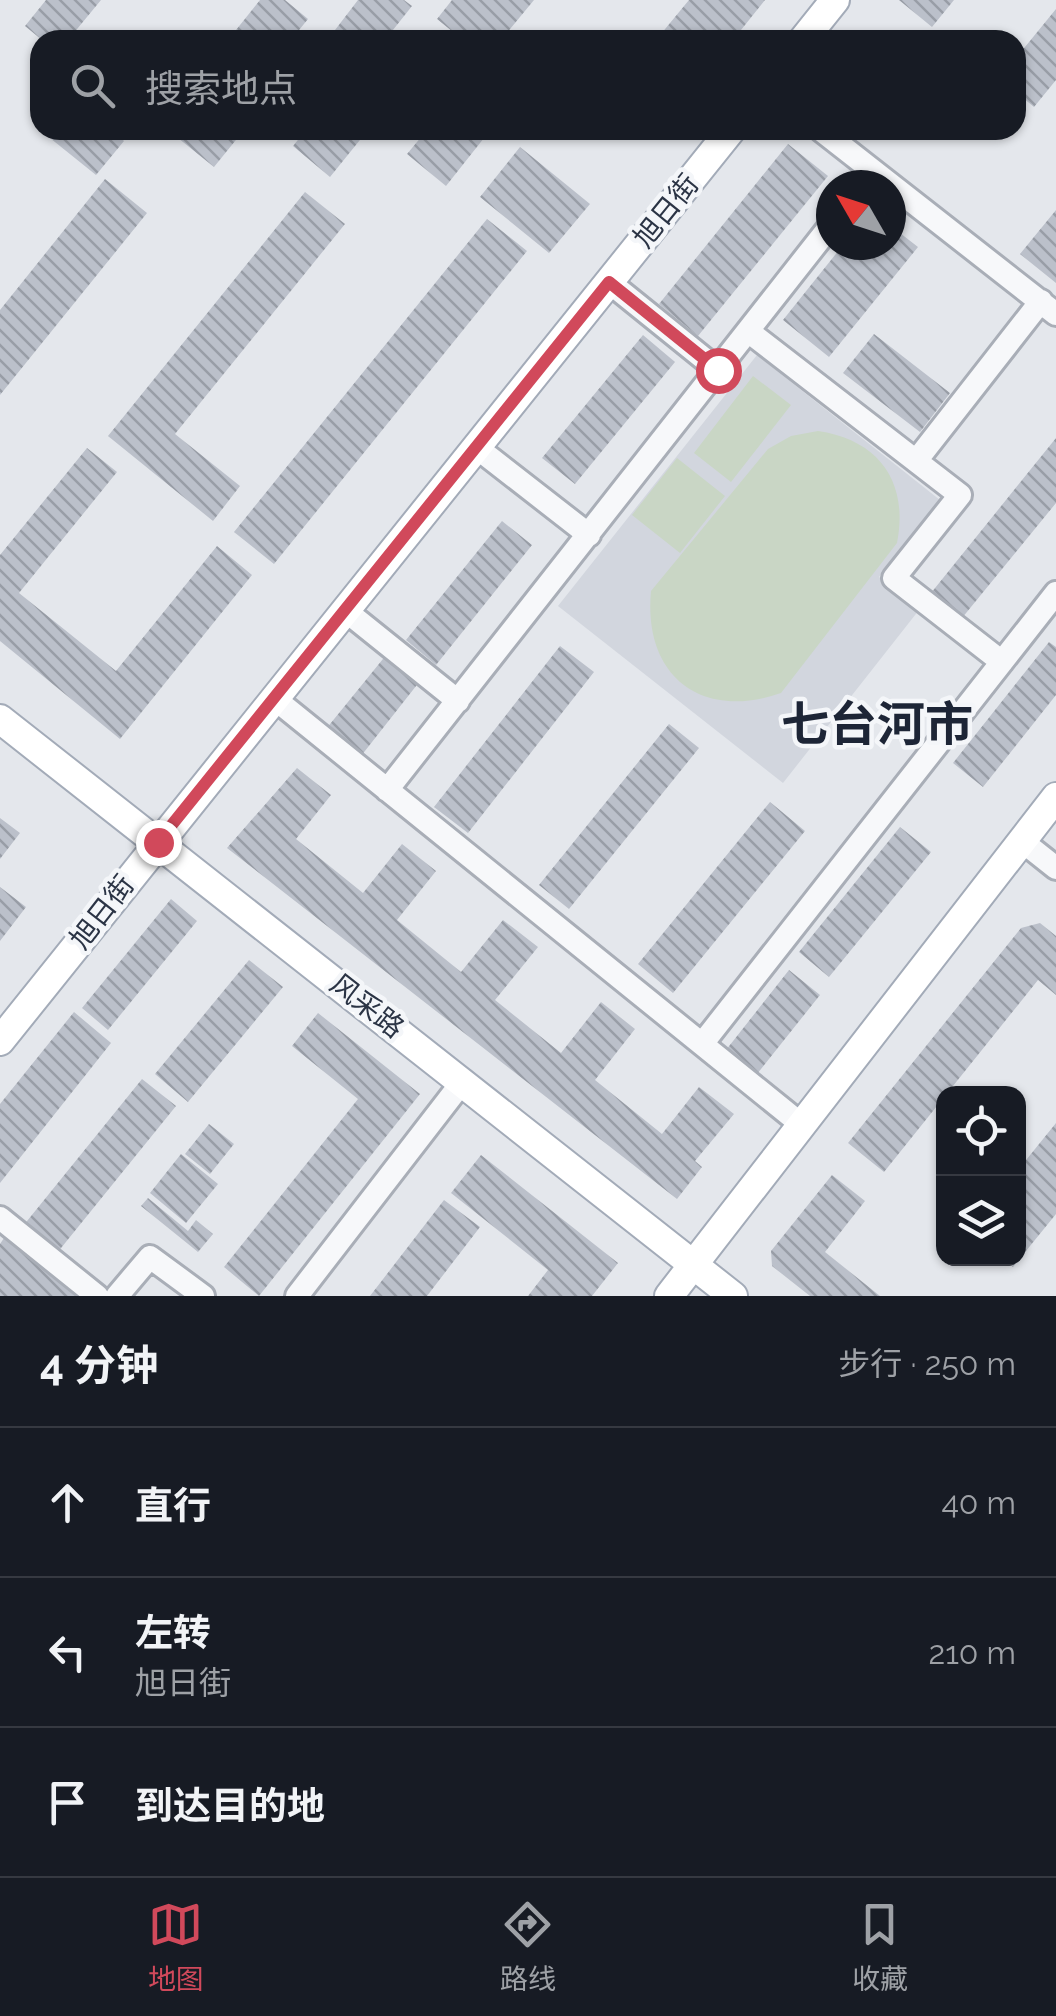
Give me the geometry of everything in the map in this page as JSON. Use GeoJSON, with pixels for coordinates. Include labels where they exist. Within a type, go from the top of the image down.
{"type":"FeatureCollection","features":[{"type":"Feature","properties":{"kind":"main road"},"geometry":{"type":"LineString","coordinates":[[811,30],[835,0]]}},
{"type":"Feature","properties":{"kind":"main road","name":"旭日街"},"geometry":{"type":"LineString","coordinates":[[0,1041],[723,140]]}},
{"type":"Feature","properties":{"kind":"main road","name":"风采路"},"geometry":{"type":"LineString","coordinates":[[0,719],[733,1296]]}},
{"type":"Feature","properties":{"kind":"main road"},"geometry":{"type":"LineString","coordinates":[[670,1296],[1056,798]]}},
{"type":"Feature","properties":{"kind":"street"},"geometry":{"type":"LineString","coordinates":[[831,140],[860,170]]}},
{"type":"Feature","properties":{"kind":"street"},"geometry":{"type":"LineString","coordinates":[[906,205],[1048,308],[916,461]]}},
{"type":"Feature","properties":{"kind":"street"},"geometry":{"type":"LineString","coordinates":[[388,790],[816,244]]}},
{"type":"Feature","properties":{"kind":"street"},"geometry":{"type":"LineString","coordinates":[[609,282],[718,370]]}},
{"type":"Feature","properties":{"kind":"street"},"geometry":{"type":"LineString","coordinates":[[748,331],[960,496],[894,578],[1002,662]]}},
{"type":"Feature","properties":{"kind":"street"},"geometry":{"type":"LineString","coordinates":[[476,447],[589,535]]}},
{"type":"Feature","properties":{"kind":"street"},"geometry":{"type":"LineString","coordinates":[[702,1044],[1056,592]]}},
{"type":"Feature","properties":{"kind":"street"},"geometry":{"type":"LineString","coordinates":[[346,611],[458,701]]}},
{"type":"Feature","properties":{"kind":"street"},"geometry":{"type":"LineString","coordinates":[[275,699],[802,1125]]}},
{"type":"Feature","properties":{"kind":"street"},"geometry":{"type":"LineString","coordinates":[[1022,841],[1056,868]]}},
{"type":"Feature","properties":{"kind":"street"},"geometry":{"type":"LineString","coordinates":[[296,1296],[463,1081]]}},
{"type":"Feature","properties":{"kind":"street"},"geometry":{"type":"LineString","coordinates":[[0,1218],[97,1296]]}},
{"type":"Feature","properties":{"kind":"street"},"geometry":{"type":"LineString","coordinates":[[117,1296],[150,1257],[202,1296]]}},
{"type":"Feature","properties":{"kind":"shaded area"},"geometry":{"type":"Polygon","coordinates":[[[757,355],[940,500],[879,577],[919,610],[783,783],[558,606],[757,355]]]}},
{"type":"Feature","properties":{"kind":"green space"},"geometry":{"type":"Polygon","coordinates":[[[753,376],[791,405],[731,482],[694,453],[753,376]]]}},
{"type":"Feature","properties":{"kind":"green space"},"geometry":{"type":"Polygon","coordinates":[[[818,431],[858,444],[885,468],[898,501],[897,543],[781,693],[726,701],[703,695],[683,684],[668,668],[657,647],[651,621],[651,591],[768,449],[791,436],[818,431]]]}},
{"type":"Feature","properties":{"kind":"green space"},"geometry":{"type":"Polygon","coordinates":[[[677,458],[725,496],[680,553],[632,515],[677,458]]]}},
{"type":"Feature","properties":{"kind":"building"},"geometry":{"type":"Polygon","coordinates":[[[46,0],[101,0],[76,30],[30,30],[25,26],[46,0]]]}},
{"type":"Feature","properties":{"kind":"building"},"geometry":{"type":"Polygon","coordinates":[[[260,0],[285,0],[308,19],[299,30],[236,30],[260,0]]]}},
{"type":"Feature","properties":{"kind":"building"},"geometry":{"type":"Polygon","coordinates":[[[358,0],[404,0],[412,6],[393,30],[335,30],[358,0]]]}},
{"type":"Feature","properties":{"kind":"building"},"geometry":{"type":"Polygon","coordinates":[[[452,0],[534,0],[509,30],[451,30],[437,19],[452,0]]]}},
{"type":"Feature","properties":{"kind":"building"},"geometry":{"type":"Polygon","coordinates":[[[689,0],[765,0],[741,30],[664,30],[689,0]]]}},
{"type":"Feature","properties":{"kind":"building"},"geometry":{"type":"Polygon","coordinates":[[[899,0],[954,0],[932,27],[899,0]]]}},
{"type":"Feature","properties":{"kind":"building"},"geometry":{"type":"Polygon","coordinates":[[[1056,9],[1056,80],[1034,107],[1026,100],[1026,46],[1056,9]]]}},
{"type":"Feature","properties":{"kind":"building"},"geometry":{"type":"Polygon","coordinates":[[[52,140],[124,141],[96,175],[52,140]]]}},
{"type":"Feature","properties":{"kind":"building"},"geometry":{"type":"Polygon","coordinates":[[[180,140],[236,140],[214,167],[180,140]]]}},
{"type":"Feature","properties":{"kind":"building"},"geometry":{"type":"Polygon","coordinates":[[[298,140],[360,140],[330,177],[293,146],[298,140]]]}},
{"type":"Feature","properties":{"kind":"building"},"geometry":{"type":"Polygon","coordinates":[[[419,140],[482,140],[446,186],[407,154],[419,140]]]}},
{"type":"Feature","properties":{"kind":"building"},"geometry":{"type":"Polygon","coordinates":[[[788,144],[820,170],[816,170],[816,191],[698,336],[659,304],[788,144]]]}},
{"type":"Feature","properties":{"kind":"building"},"geometry":{"type":"Polygon","coordinates":[[[520,147],[590,204],[549,253],[480,197],[520,147]]]}},
{"type":"Feature","properties":{"kind":"building"},"geometry":{"type":"Polygon","coordinates":[[[105,179],[147,213],[0,395],[0,310],[105,179]]]}},
{"type":"Feature","properties":{"kind":"building"},"geometry":{"type":"Polygon","coordinates":[[[305,192],[345,224],[175,434],[240,486],[213,521],[108,436],[305,192]]]}},
{"type":"Feature","properties":{"kind":"building"},"geometry":{"type":"Polygon","coordinates":[[[1056,210],[1056,283],[1020,254],[1056,210]]]}},
{"type":"Feature","properties":{"kind":"building"},"geometry":{"type":"Polygon","coordinates":[[[487,219],[527,251],[274,564],[234,532],[487,219]]]}},
{"type":"Feature","properties":{"kind":"building"},"geometry":{"type":"Polygon","coordinates":[[[906,238],[918,247],[829,357],[783,320],[831,260],[906,260],[906,238]]]}},
{"type":"Feature","properties":{"kind":"building"},"geometry":{"type":"Polygon","coordinates":[[[874,334],[950,393],[920,432],[843,373],[874,334]]]}},
{"type":"Feature","properties":{"kind":"building"},"geometry":{"type":"Polygon","coordinates":[[[643,335],[675,362],[575,484],[542,458],[643,335]]]}},
{"type":"Feature","properties":{"kind":"building"},"geometry":{"type":"Polygon","coordinates":[[[1056,438],[1056,503],[962,618],[931,593],[1056,438]]]}},
{"type":"Feature","properties":{"kind":"building"},"geometry":{"type":"Polygon","coordinates":[[[87,448],[117,472],[19,593],[116,671],[217,546],[252,575],[120,739],[0,641],[0,555],[87,448]]]}},
{"type":"Feature","properties":{"kind":"building"},"geometry":{"type":"Polygon","coordinates":[[[502,521],[532,545],[436,665],[406,640],[502,521]]]}},
{"type":"Feature","properties":{"kind":"building"},"geometry":{"type":"Polygon","coordinates":[[[1049,642],[1056,647],[1056,695],[983,787],[953,763],[1049,642]]]}},
{"type":"Feature","properties":{"kind":"building"},"geometry":{"type":"Polygon","coordinates":[[[560,646],[594,672],[468,833],[434,807],[560,646]]]}},
{"type":"Feature","properties":{"kind":"building"},"geometry":{"type":"Polygon","coordinates":[[[387,654],[420,681],[361,756],[326,729],[387,654]]]}},
{"type":"Feature","properties":{"kind":"building"},"geometry":{"type":"Polygon","coordinates":[[[669,724],[699,748],[569,909],[539,885],[669,724]]]}},
{"type":"Feature","properties":{"kind":"building"},"geometry":{"type":"Polygon","coordinates":[[[297,768],[331,795],[296,839],[363,893],[402,844],[436,871],[397,920],[461,972],[503,920],[538,947],[495,1000],[561,1053],[601,1002],[635,1029],[595,1080],[662,1134],[699,1087],[734,1114],[695,1161],[702,1167],[677,1199],[227,848],[297,768]]]}},
{"type":"Feature","properties":{"kind":"building"},"geometry":{"type":"Polygon","coordinates":[[[770,802],[805,831],[673,993],[638,964],[770,802]]]}},
{"type":"Feature","properties":{"kind":"building"},"geometry":{"type":"Polygon","coordinates":[[[0,818],[20,833],[0,859],[0,818]]]}},
{"type":"Feature","properties":{"kind":"building"},"geometry":{"type":"Polygon","coordinates":[[[900,827],[931,852],[829,977],[799,952],[900,827]]]}},
{"type":"Feature","properties":{"kind":"building"},"geometry":{"type":"Polygon","coordinates":[[[0,887],[26,907],[0,941],[0,887]]]}},
{"type":"Feature","properties":{"kind":"building"},"geometry":{"type":"Polygon","coordinates":[[[171,899],[197,921],[108,1030],[82,1008],[171,899]]]}},
{"type":"Feature","properties":{"kind":"building"},"geometry":{"type":"Polygon","coordinates":[[[1040,923],[1056,936],[1056,995],[1038,980],[953,1086],[936,1086],[936,1107],[884,1172],[848,1143],[1021,928],[1040,923]]]}},
{"type":"Feature","properties":{"kind":"building"},"geometry":{"type":"Polygon","coordinates":[[[249,960],[283,987],[188,1102],[155,1074],[249,960]]]}},
{"type":"Feature","properties":{"kind":"building"},"geometry":{"type":"Polygon","coordinates":[[[789,970],[820,995],[757,1074],[726,1050],[789,970]]]}},
{"type":"Feature","properties":{"kind":"building"},"geometry":{"type":"Polygon","coordinates":[[[74,1012],[111,1043],[0,1183],[0,1104],[74,1012]]]}},
{"type":"Feature","properties":{"kind":"building"},"geometry":{"type":"Polygon","coordinates":[[[318,1013],[420,1094],[259,1296],[224,1267],[358,1099],[292,1046],[318,1013]]]}},
{"type":"Feature","properties":{"kind":"building"},"geometry":{"type":"Polygon","coordinates":[[[142,1079],[176,1106],[57,1253],[23,1226],[142,1079]]]}},
{"type":"Feature","properties":{"kind":"building"},"geometry":{"type":"Polygon","coordinates":[[[1056,1123],[1056,1214],[1026,1251],[1026,1176],[1026,1160],[1056,1123]]]}},
{"type":"Feature","properties":{"kind":"building"},"geometry":{"type":"Polygon","coordinates":[[[209,1124],[234,1144],[210,1174],[185,1154],[209,1124]]]}},
{"type":"Feature","properties":{"kind":"building"},"geometry":{"type":"Polygon","coordinates":[[[181,1154],[218,1184],[186,1223],[150,1193],[181,1154]]]}},
{"type":"Feature","properties":{"kind":"building"},"geometry":{"type":"Polygon","coordinates":[[[481,1155],[618,1263],[592,1296],[528,1296],[548,1270],[451,1193],[481,1155]]]}},
{"type":"Feature","properties":{"kind":"building"},"geometry":{"type":"Polygon","coordinates":[[[832,1175],[865,1201],[825,1252],[880,1296],[810,1296],[772,1266],[771,1251],[832,1175]]]}},
{"type":"Feature","properties":{"kind":"building"},"geometry":{"type":"Polygon","coordinates":[[[148,1198],[188,1231],[196,1220],[213,1234],[198,1252],[141,1206],[148,1198]]]}},
{"type":"Feature","properties":{"kind":"building"},"geometry":{"type":"Polygon","coordinates":[[[444,1200],[480,1227],[427,1296],[370,1296],[444,1200]]]}},
{"type":"Feature","properties":{"kind":"building"},"geometry":{"type":"Polygon","coordinates":[[[4,1238],[79,1296],[0,1296],[0,1244],[4,1238]]]}},
{"type":"Feature","properties":{"kind":"district","name":"七台河市"},"geometry":{"type":"Point","coordinates":[877,724]}},
{"type":"Feature","properties":{"kind":"route"},"geometry":{"type":"LineString","coordinates":[[158,842],[609,282],[718,370]]}}]}
